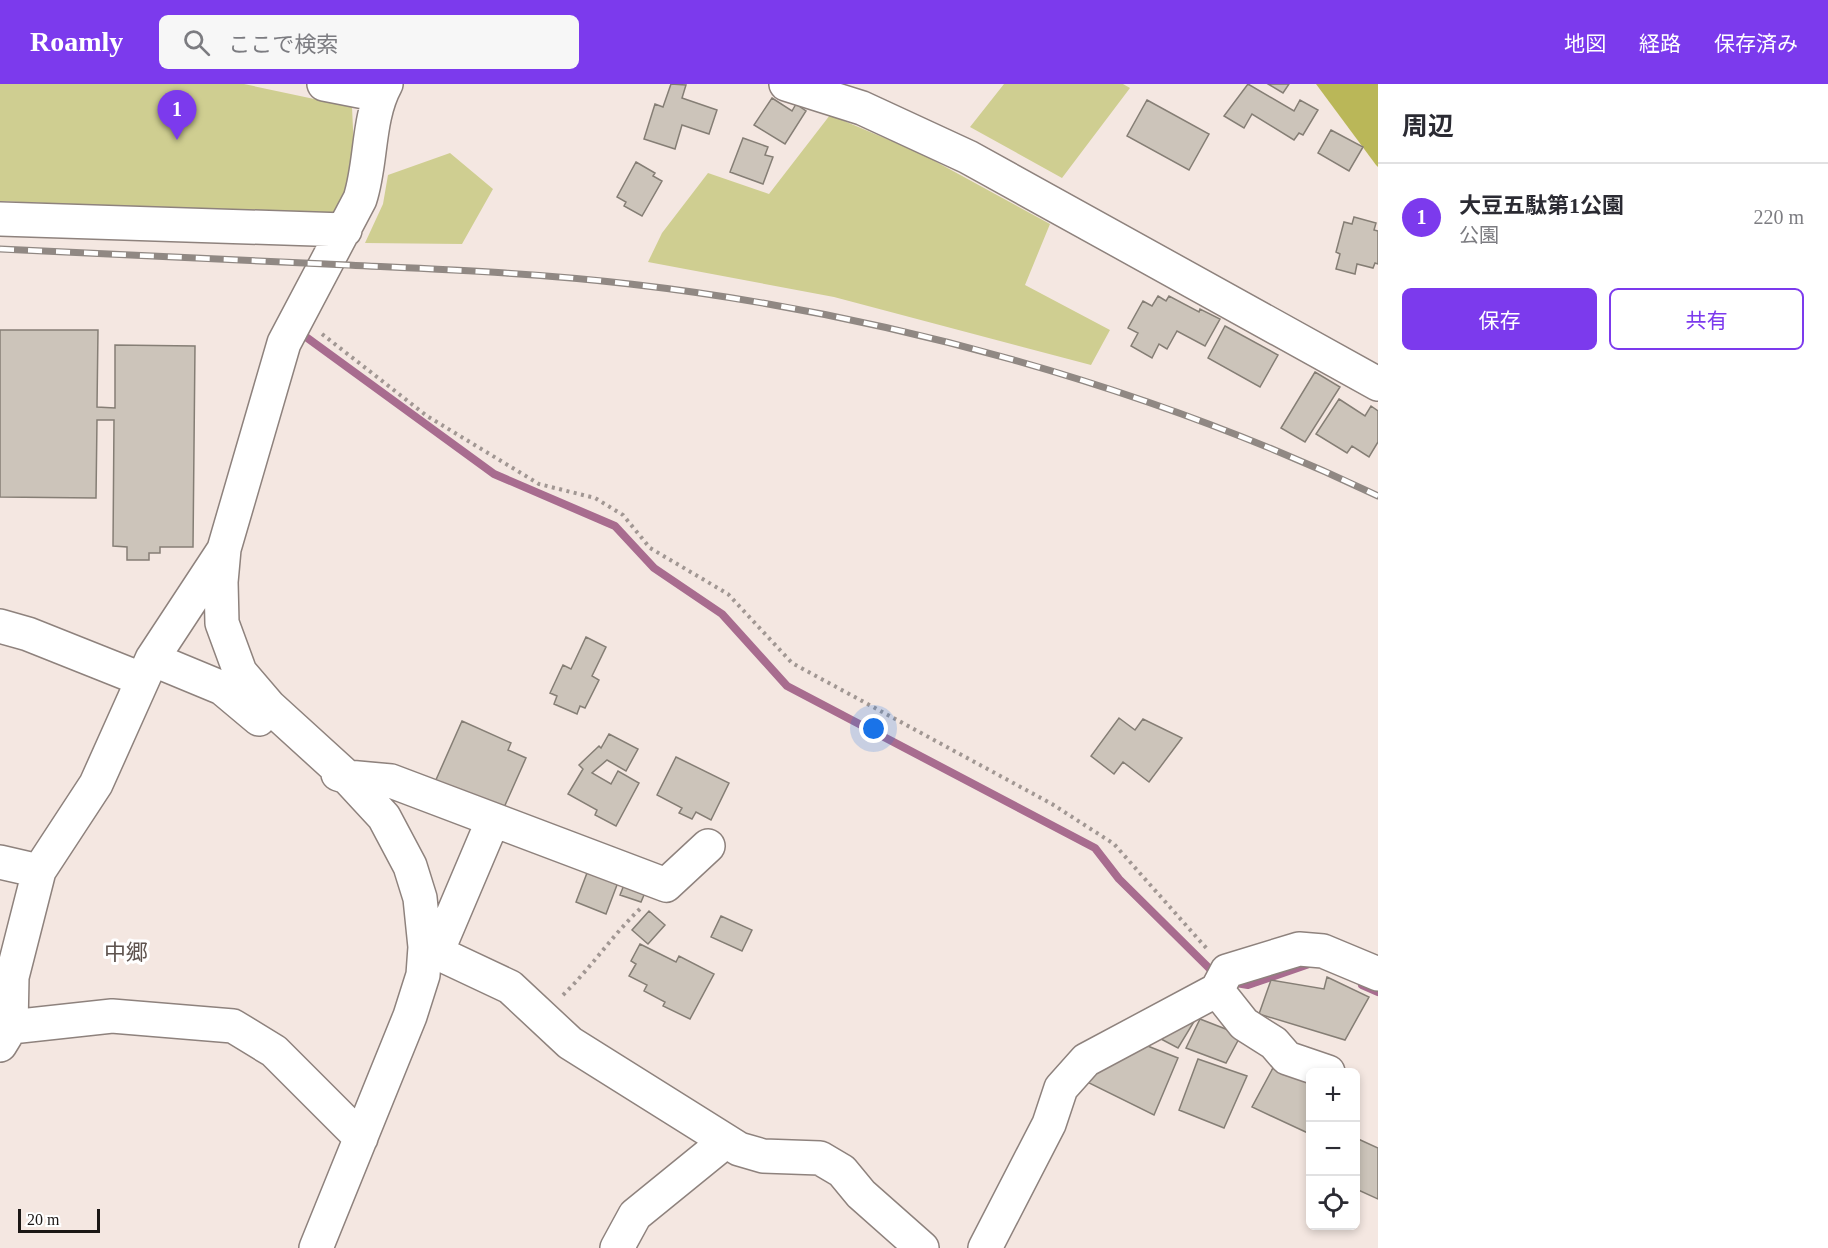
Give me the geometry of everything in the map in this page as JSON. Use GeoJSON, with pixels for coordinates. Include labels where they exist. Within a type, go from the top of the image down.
{"type":"FeatureCollection","features":[{"type":"Feature","properties":{"kind":"street"},"geometry":{"type":"LineString","coordinates":[[324,84],[383,90],[369,143],[368,174],[360,200],[284,343],[224,549],[221,582],[222,624],[240,672],[269,706],[347,777],[384,817],[410,866],[420,898],[431,949]]}},
{"type":"Feature","properties":{"kind":"street"},"geometry":{"type":"LineString","coordinates":[[786,84],[862,108],[968,157],[1378,384]]}},
{"type":"Feature","properties":{"kind":"street"},"geometry":{"type":"LineString","coordinates":[[0,219],[345,230]]}},
{"type":"Feature","properties":{"kind":"street"},"geometry":{"type":"LineString","coordinates":[[224,549],[146,669],[96,784],[39,872],[12,977],[5,1036],[112,1016],[233,1026],[274,1051],[361,1138]]}},
{"type":"Feature","properties":{"kind":"street"},"geometry":{"type":"LineString","coordinates":[[0,626],[146,669],[222,688],[312,764],[347,777],[391,781],[666,885],[708,846]]}},
{"type":"Feature","properties":{"kind":"street"},"geometry":{"type":"LineString","coordinates":[[316,1248],[410,1016],[431,949],[493,820]]}},
{"type":"Feature","properties":{"kind":"street"},"geometry":{"type":"LineString","coordinates":[[0,862],[39,872]]}},
{"type":"Feature","properties":{"kind":"street"},"geometry":{"type":"LineString","coordinates":[[431,949],[510,987],[570,1043],[739,1149],[763,1156],[820,1158],[842,1171],[861,1194],[922,1248]]}},
{"type":"Feature","properties":{"kind":"street"},"geometry":{"type":"LineString","coordinates":[[985,1248],[1049,1124],[1061,1088],[1086,1060],[1222,981],[1299,949],[1323,951],[1378,974]]}},
{"type":"Feature","properties":{"kind":"street"},"geometry":{"type":"LineString","coordinates":[[1222,981],[1244,1024],[1274,1043],[1287,1058],[1316,1068]]}},
{"type":"Feature","properties":{"kind":"street"},"geometry":{"type":"LineString","coordinates":[[617,1248],[635,1215],[726,1141]]}},
{"type":"Feature","properties":{"kind":"path"},"geometry":{"type":"LineString","coordinates":[[298,315],[427,416],[539,484],[595,498],[623,515],[650,548],[728,594],[792,663],[1052,804],[1114,844],[1222,981]]}},
{"type":"Feature","properties":{"kind":"path"},"geometry":{"type":"LineString","coordinates":[[541,1016],[590,969],[621,926],[666,885]]}},
{"type":"Feature","properties":{"kind":"shaded area"},"geometry":{"type":"Polygon","coordinates":[[[0,84],[244,84],[352,107],[355,172],[334,216],[0,201],[0,84]]]}},
{"type":"Feature","properties":{"kind":"shaded area"},"geometry":{"type":"Polygon","coordinates":[[[1004,84],[1123,84],[1130,88],[1062,178],[970,127],[1004,84]]]}},
{"type":"Feature","properties":{"kind":"shaded area"},"geometry":{"type":"Polygon","coordinates":[[[1316,84],[1378,84],[1378,167],[1376,165],[1316,84]]]}},
{"type":"Feature","properties":{"kind":"shaded area"},"geometry":{"type":"Polygon","coordinates":[[[830,115],[920,153],[1050,224],[1025,285],[1110,330],[1091,365],[834,297],[648,262],[662,233],[708,173],[769,194],[830,115]]]}},
{"type":"Feature","properties":{"kind":"shaded area"},"geometry":{"type":"Polygon","coordinates":[[[450,153],[493,189],[462,244],[365,243],[383,204],[388,175],[450,153]]]}},
{"type":"Feature","properties":{"kind":"building"},"geometry":{"type":"Polygon","coordinates":[[[671,84],[686,85],[682,98],[717,110],[709,134],[682,125],[675,149],[644,139],[655,104],[663,107],[671,84]]]}},
{"type":"Feature","properties":{"kind":"building"},"geometry":{"type":"Polygon","coordinates":[[[1248,84],[1294,111],[1300,100],[1318,110],[1303,135],[1299,133],[1294,140],[1252,114],[1244,128],[1224,116],[1248,84]]]}},
{"type":"Feature","properties":{"kind":"building"},"geometry":{"type":"Polygon","coordinates":[[[1268,84],[1289,84],[1283,93],[1268,84]]]}},
{"type":"Feature","properties":{"kind":"building"},"geometry":{"type":"Polygon","coordinates":[[[772,98],[792,111],[796,104],[806,111],[785,144],[754,125],[772,98]]]}},
{"type":"Feature","properties":{"kind":"building"},"geometry":{"type":"Polygon","coordinates":[[[1147,100],[1209,134],[1189,170],[1127,136],[1147,100]]]}},
{"type":"Feature","properties":{"kind":"building"},"geometry":{"type":"Polygon","coordinates":[[[1331,130],[1363,147],[1349,171],[1318,153],[1331,130]]]}},
{"type":"Feature","properties":{"kind":"building"},"geometry":{"type":"Polygon","coordinates":[[[743,138],[768,147],[765,155],[773,157],[763,184],[730,172],[743,138]]]}},
{"type":"Feature","properties":{"kind":"building"},"geometry":{"type":"Polygon","coordinates":[[[636,162],[655,173],[653,176],[662,181],[642,216],[624,206],[626,202],[617,197],[636,162]]]}},
{"type":"Feature","properties":{"kind":"building"},"geometry":{"type":"Polygon","coordinates":[[[1354,217],[1376,223],[1374,230],[1378,231],[1378,264],[1375,263],[1373,268],[1357,264],[1355,274],[1336,269],[1340,254],[1336,252],[1344,222],[1352,224],[1354,217]]]}},
{"type":"Feature","properties":{"kind":"building"},"geometry":{"type":"Polygon","coordinates":[[[1158,296],[1166,301],[1169,296],[1199,312],[1200,309],[1220,319],[1205,346],[1177,331],[1167,349],[1159,344],[1152,358],[1131,346],[1138,333],[1128,328],[1143,301],[1152,306],[1158,296]]]}},
{"type":"Feature","properties":{"kind":"building"},"geometry":{"type":"Polygon","coordinates":[[[1225,326],[1278,355],[1260,387],[1208,358],[1225,326]]]}},
{"type":"Feature","properties":{"kind":"building"},"geometry":{"type":"Polygon","coordinates":[[[0,330],[98,330],[97,407],[115,408],[115,345],[195,346],[193,547],[160,547],[160,553],[149,553],[149,560],[127,560],[127,547],[113,546],[114,420],[97,420],[96,498],[0,497],[0,330]]]}},
{"type":"Feature","properties":{"kind":"building"},"geometry":{"type":"Polygon","coordinates":[[[1315,372],[1340,387],[1305,442],[1281,428],[1315,372]]]}},
{"type":"Feature","properties":{"kind":"building"},"geometry":{"type":"Polygon","coordinates":[[[1339,399],[1365,416],[1371,406],[1378,411],[1378,442],[1369,457],[1352,446],[1347,453],[1316,434],[1339,399]]]}},
{"type":"Feature","properties":{"kind":"building"},"geometry":{"type":"Polygon","coordinates":[[[586,637],[606,647],[592,676],[599,680],[585,708],[580,706],[577,714],[554,704],[557,696],[550,693],[563,665],[571,669],[586,637]]]}},
{"type":"Feature","properties":{"kind":"building"},"geometry":{"type":"Polygon","coordinates":[[[1119,718],[1135,730],[1143,719],[1182,738],[1149,782],[1123,762],[1114,774],[1091,756],[1119,718]]]}},
{"type":"Feature","properties":{"kind":"building"},"geometry":{"type":"Polygon","coordinates":[[[462,721],[511,743],[508,750],[526,758],[502,812],[435,782],[462,721]]]}},
{"type":"Feature","properties":{"kind":"building"},"geometry":{"type":"Polygon","coordinates":[[[609,734],[638,749],[626,771],[607,760],[592,773],[611,784],[618,771],[639,783],[616,826],[595,815],[597,810],[568,794],[583,769],[579,765],[599,746],[601,748],[609,734]]]}},
{"type":"Feature","properties":{"kind":"building"},"geometry":{"type":"Polygon","coordinates":[[[676,757],[729,783],[711,820],[696,812],[692,819],[679,813],[682,808],[657,795],[676,757]]]}},
{"type":"Feature","properties":{"kind":"building"},"geometry":{"type":"Polygon","coordinates":[[[590,865],[620,877],[606,914],[576,902],[590,865]]]}},
{"type":"Feature","properties":{"kind":"building"},"geometry":{"type":"Polygon","coordinates":[[[626,880],[647,888],[641,902],[620,895],[626,880]]]}},
{"type":"Feature","properties":{"kind":"building"},"geometry":{"type":"Polygon","coordinates":[[[649,911],[665,925],[648,944],[632,930],[649,911]]]}},
{"type":"Feature","properties":{"kind":"building"},"geometry":{"type":"Polygon","coordinates":[[[721,916],[752,930],[742,951],[711,937],[721,916]]]}},
{"type":"Feature","properties":{"kind":"building"},"geometry":{"type":"Polygon","coordinates":[[[640,944],[676,962],[679,956],[714,974],[690,1019],[663,1006],[665,1002],[644,991],[647,985],[629,976],[636,964],[631,961],[640,944]]]}},
{"type":"Feature","properties":{"kind":"building"},"geometry":{"type":"Polygon","coordinates":[[[1327,977],[1369,997],[1345,1040],[1259,1014],[1271,980],[1324,989],[1327,977]]]}},
{"type":"Feature","properties":{"kind":"building"},"geometry":{"type":"Polygon","coordinates":[[[1189,1011],[1198,1015],[1178,1048],[1161,1039],[1189,1011]]]}},
{"type":"Feature","properties":{"kind":"building"},"geometry":{"type":"Polygon","coordinates":[[[1200,1019],[1241,1035],[1226,1063],[1186,1048],[1200,1019]]]}},
{"type":"Feature","properties":{"kind":"building"},"geometry":{"type":"Polygon","coordinates":[[[1135,1041],[1178,1058],[1154,1115],[1081,1079],[1135,1041]]]}},
{"type":"Feature","properties":{"kind":"building"},"geometry":{"type":"Polygon","coordinates":[[[1198,1059],[1247,1076],[1224,1128],[1179,1110],[1198,1059]]]}},
{"type":"Feature","properties":{"kind":"building"},"geometry":{"type":"Polygon","coordinates":[[[1274,1066],[1306,1076],[1306,1132],[1252,1107],[1274,1066]]]}},
{"type":"Feature","properties":{"kind":"building"},"geometry":{"type":"Polygon","coordinates":[[[1360,1140],[1378,1148],[1378,1199],[1360,1191],[1360,1140]]]}},
{"type":"Feature","properties":{"kind":"waterway"},"geometry":{"type":"LineString","coordinates":[[306,337],[494,474],[615,526],[654,568],[722,614],[787,686],[1095,848],[1119,879],[1214,973]]}},
{"type":"Feature","properties":{"kind":"waterway"},"geometry":{"type":"LineString","coordinates":[[1236,983],[1248,985],[1312,963]]}},
{"type":"Feature","properties":{"kind":"waterway"},"geometry":{"type":"LineString","coordinates":[[1362,985],[1378,992]]}},
{"type":"Feature","properties":{"kind":"railway"},"geometry":{"type":"LineString","coordinates":[[0,249],[440,269],[554,277],[630,284],[726,297],[822,314],[917,335],[1107,388],[1290,456],[1378,496]]}},
{"type":"Feature","properties":{"kind":"place","name":"大豆五駄第1公園"},"geometry":{"type":"Point","coordinates":[177,140]}},
{"type":"Feature","properties":{"kind":"district","name":"中郷"},"geometry":{"type":"Point","coordinates":[126,952]}}]}
